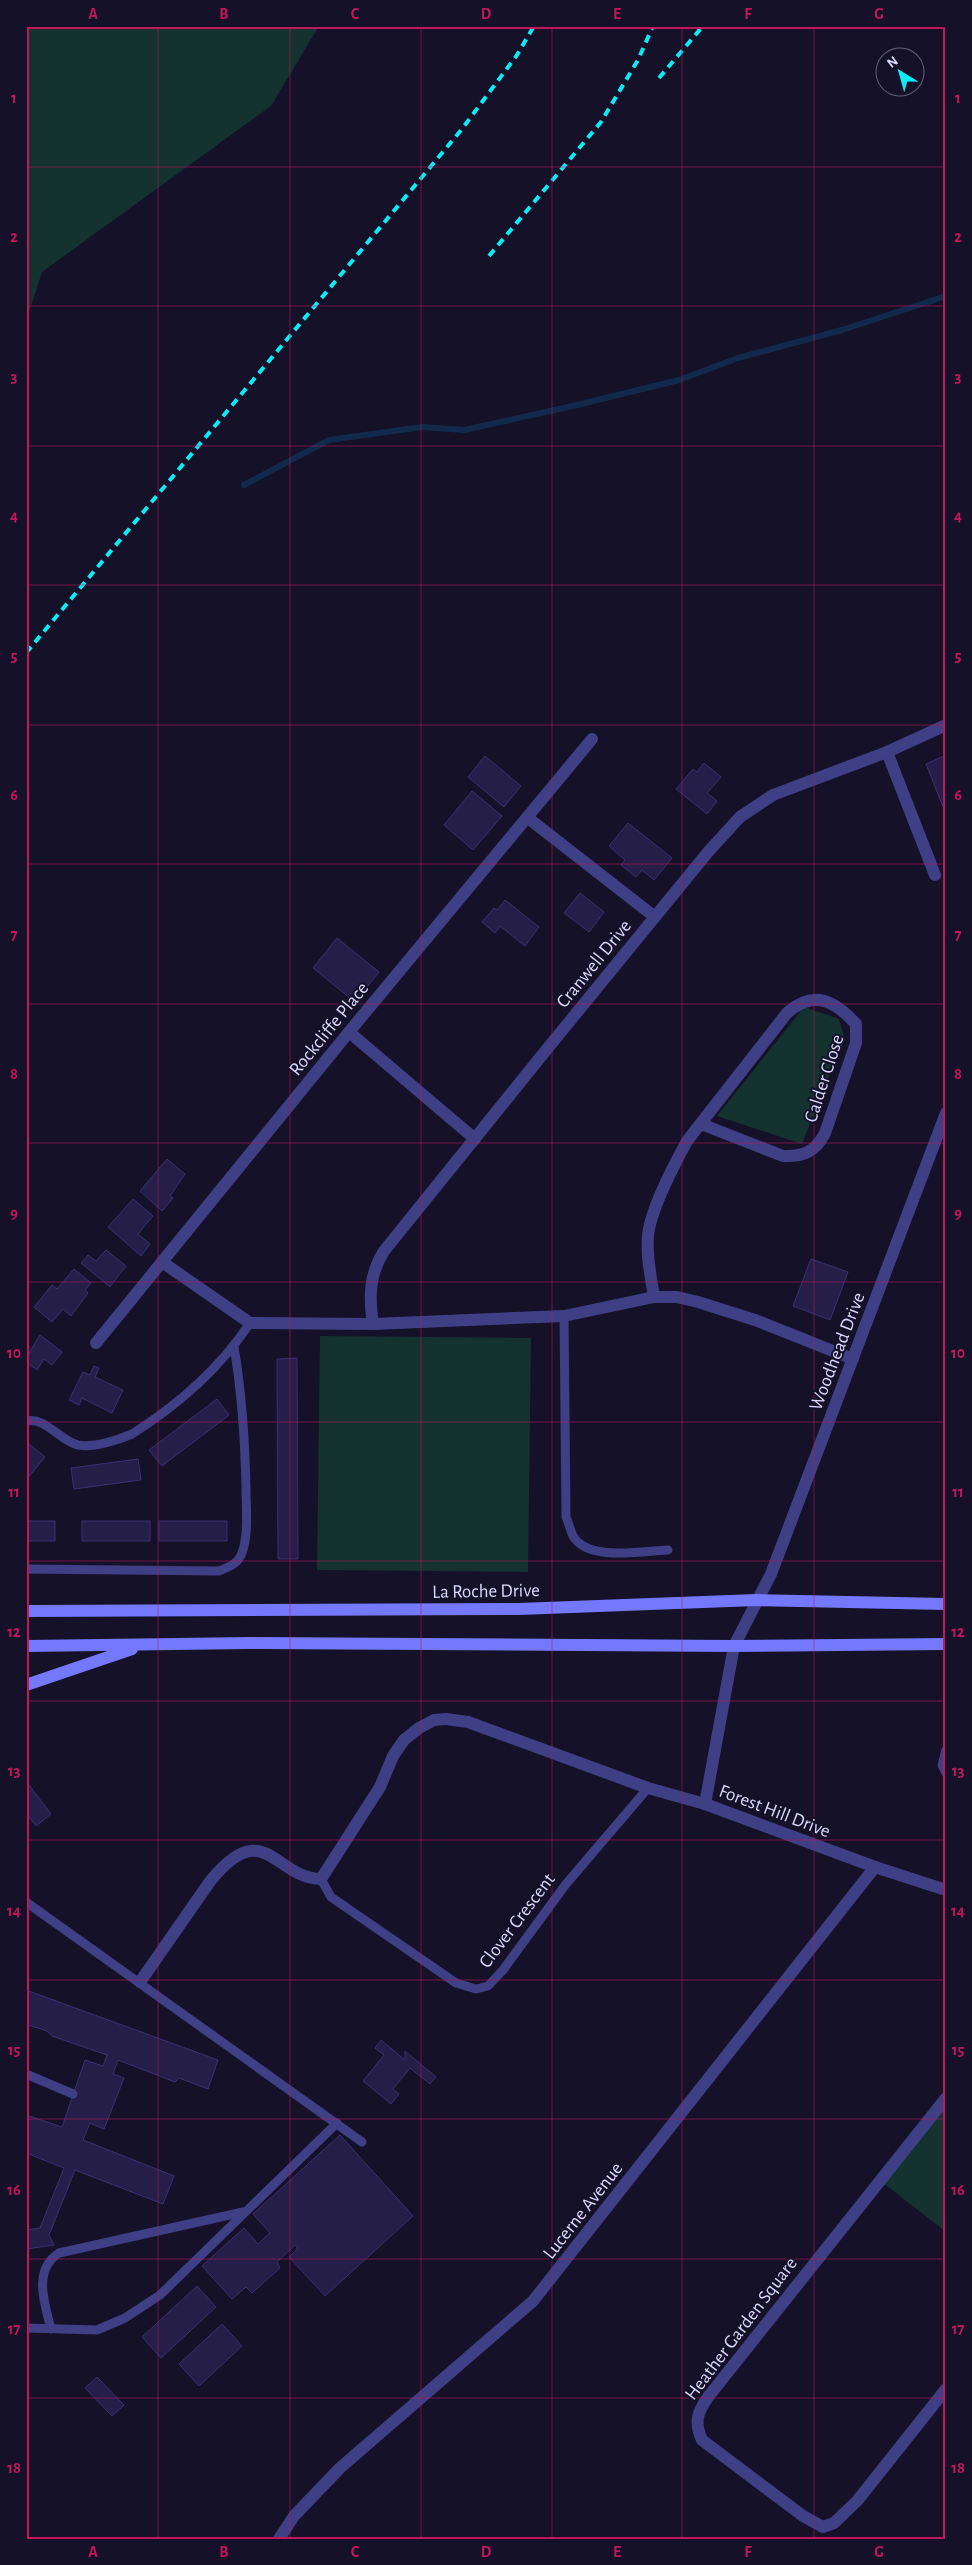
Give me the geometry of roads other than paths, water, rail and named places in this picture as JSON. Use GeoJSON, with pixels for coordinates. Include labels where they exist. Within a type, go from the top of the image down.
{"type":"FeatureCollection","features":[{"type":"Feature","properties":{"kind":"street","name":"Cranwell Drive"},"geometry":{"type":"LineString","coordinates":[[373,1324],[370,1298],[377,1263],[655,917],[740,817],[773,795],[887,752],[946,725]]}},
{"type":"Feature","properties":{"kind":"street","name":"Rockcliffe Place"},"geometry":{"type":"LineString","coordinates":[[96,1344],[349,1032],[592,739]]}},
{"type":"Feature","properties":{"kind":"street"},"geometry":{"type":"LineString","coordinates":[[887,752],[935,875]]}},
{"type":"Feature","properties":{"kind":"street"},"geometry":{"type":"LineString","coordinates":[[528,818],[655,917]]}},
{"type":"Feature","properties":{"kind":"street","name":"Calder Close"},"geometry":{"type":"LineString","coordinates":[[654,1297],[648,1252],[648,1233],[675,1163],[687,1141],[796,1005],[804,1001],[826,1000],[845,1013],[856,1024],[856,1044],[825,1133],[820,1144],[812,1151],[797,1157],[783,1156],[701,1124]]}},
{"type":"Feature","properties":{"kind":"street"},"geometry":{"type":"LineString","coordinates":[[349,1032],[475,1139]]}},
{"type":"Feature","properties":{"kind":"street","name":"Woodhead Drive"},"geometry":{"type":"LineString","coordinates":[[756,1600],[771,1574],[946,1113]]}},
{"type":"Feature","properties":{"kind":"street"},"geometry":{"type":"LineString","coordinates":[[162,1262],[250,1323],[373,1324],[564,1316],[654,1297],[677,1297],[754,1320],[853,1359]]}},
{"type":"Feature","properties":{"kind":"street","name":"La Roche Drive"},"geometry":{"type":"LineString","coordinates":[[26,1610],[519,1609],[756,1600],[946,1604]]}},
{"type":"Feature","properties":{"kind":"street","name":"Forest Hill Drive"},"geometry":{"type":"LineString","coordinates":[[756,1600],[734,1646],[705,1804],[875,1867],[946,1890]]}},
{"type":"Feature","properties":{"kind":"street"},"geometry":{"type":"LineString","coordinates":[[26,1646],[143,1646],[250,1643],[734,1646],[946,1644]]}},
{"type":"Feature","properties":{"kind":"street"},"geometry":{"type":"LineString","coordinates":[[26,1685],[143,1646]]}},
{"type":"Feature","properties":{"kind":"street"},"geometry":{"type":"LineString","coordinates":[[140,1982],[222,1867],[240,1854],[256,1851],[275,1856],[308,1878],[321,1879],[380,1786],[393,1756],[404,1740],[419,1728],[434,1720],[468,1722],[648,1788],[705,1804]]}},
{"type":"Feature","properties":{"kind":"street","name":"Lucerne Avenue"},"geometry":{"type":"LineString","coordinates":[[279,2539],[294,2516],[340,2468],[533,2301],[875,1867]]}},
{"type":"Feature","properties":{"kind":"street","name":"Heather Garden Square"},"geometry":{"type":"LineString","coordinates":[[945,2390],[857,2501],[834,2523],[823,2527],[803,2516],[709,2446],[702,2440],[697,2429],[698,2411],[708,2397],[946,2098]]}},
{"type":"Feature","properties":{"kind":"lane"},"geometry":{"type":"LineString","coordinates":[[564,1316],[566,1517],[573,1536],[592,1551],[603,1553],[668,1550]]}},
{"type":"Feature","properties":{"kind":"lane"},"geometry":{"type":"LineString","coordinates":[[26,1421],[37,1420],[80,1445],[119,1439],[148,1424],[192,1389],[234,1347],[250,1323]]}},
{"type":"Feature","properties":{"kind":"lane"},"geometry":{"type":"LineString","coordinates":[[26,1569],[219,1571],[237,1562],[242,1554],[247,1524],[245,1437],[234,1347]]}},
{"type":"Feature","properties":{"kind":"lane"},"geometry":{"type":"LineString","coordinates":[[946,1750],[942,1765],[946,1773]]}},
{"type":"Feature","properties":{"kind":"lane","name":"Clover Crescent"},"geometry":{"type":"LineString","coordinates":[[321,1879],[331,1897],[456,1983],[476,1989],[488,1986],[503,1970],[566,1884],[648,1788]]}},
{"type":"Feature","properties":{"kind":"lane"},"geometry":{"type":"LineString","coordinates":[[26,1902],[362,2142]]}},
{"type":"Feature","properties":{"kind":"lane"},"geometry":{"type":"LineString","coordinates":[[26,2074],[73,2094]]}},
{"type":"Feature","properties":{"kind":"lane"},"geometry":{"type":"LineString","coordinates":[[26,2328],[98,2330],[125,2318],[160,2295],[243,2212],[337,2123]]}},
{"type":"Feature","properties":{"kind":"lane"},"geometry":{"type":"LineString","coordinates":[[52,2329],[42,2295],[43,2279],[52,2258],[59,2253],[243,2212]]}},
{"type":"Feature","properties":{"kind":"waterway"},"geometry":{"type":"LineString","coordinates":[[244,485],[329,440],[422,427],[464,430],[577,405],[679,380],[738,358],[842,330],[946,296]]}},
{"type":"Feature","properties":{"kind":"railway"},"geometry":{"type":"LineString","coordinates":[[26,653],[462,129],[517,55],[534,26]]}},
{"type":"Feature","properties":{"kind":"railway"},"geometry":{"type":"LineString","coordinates":[[489,256],[601,122],[638,60],[653,26]]}},
{"type":"Feature","properties":{"kind":"railway"},"geometry":{"type":"LineString","coordinates":[[659,78],[703,26]]}}]}
